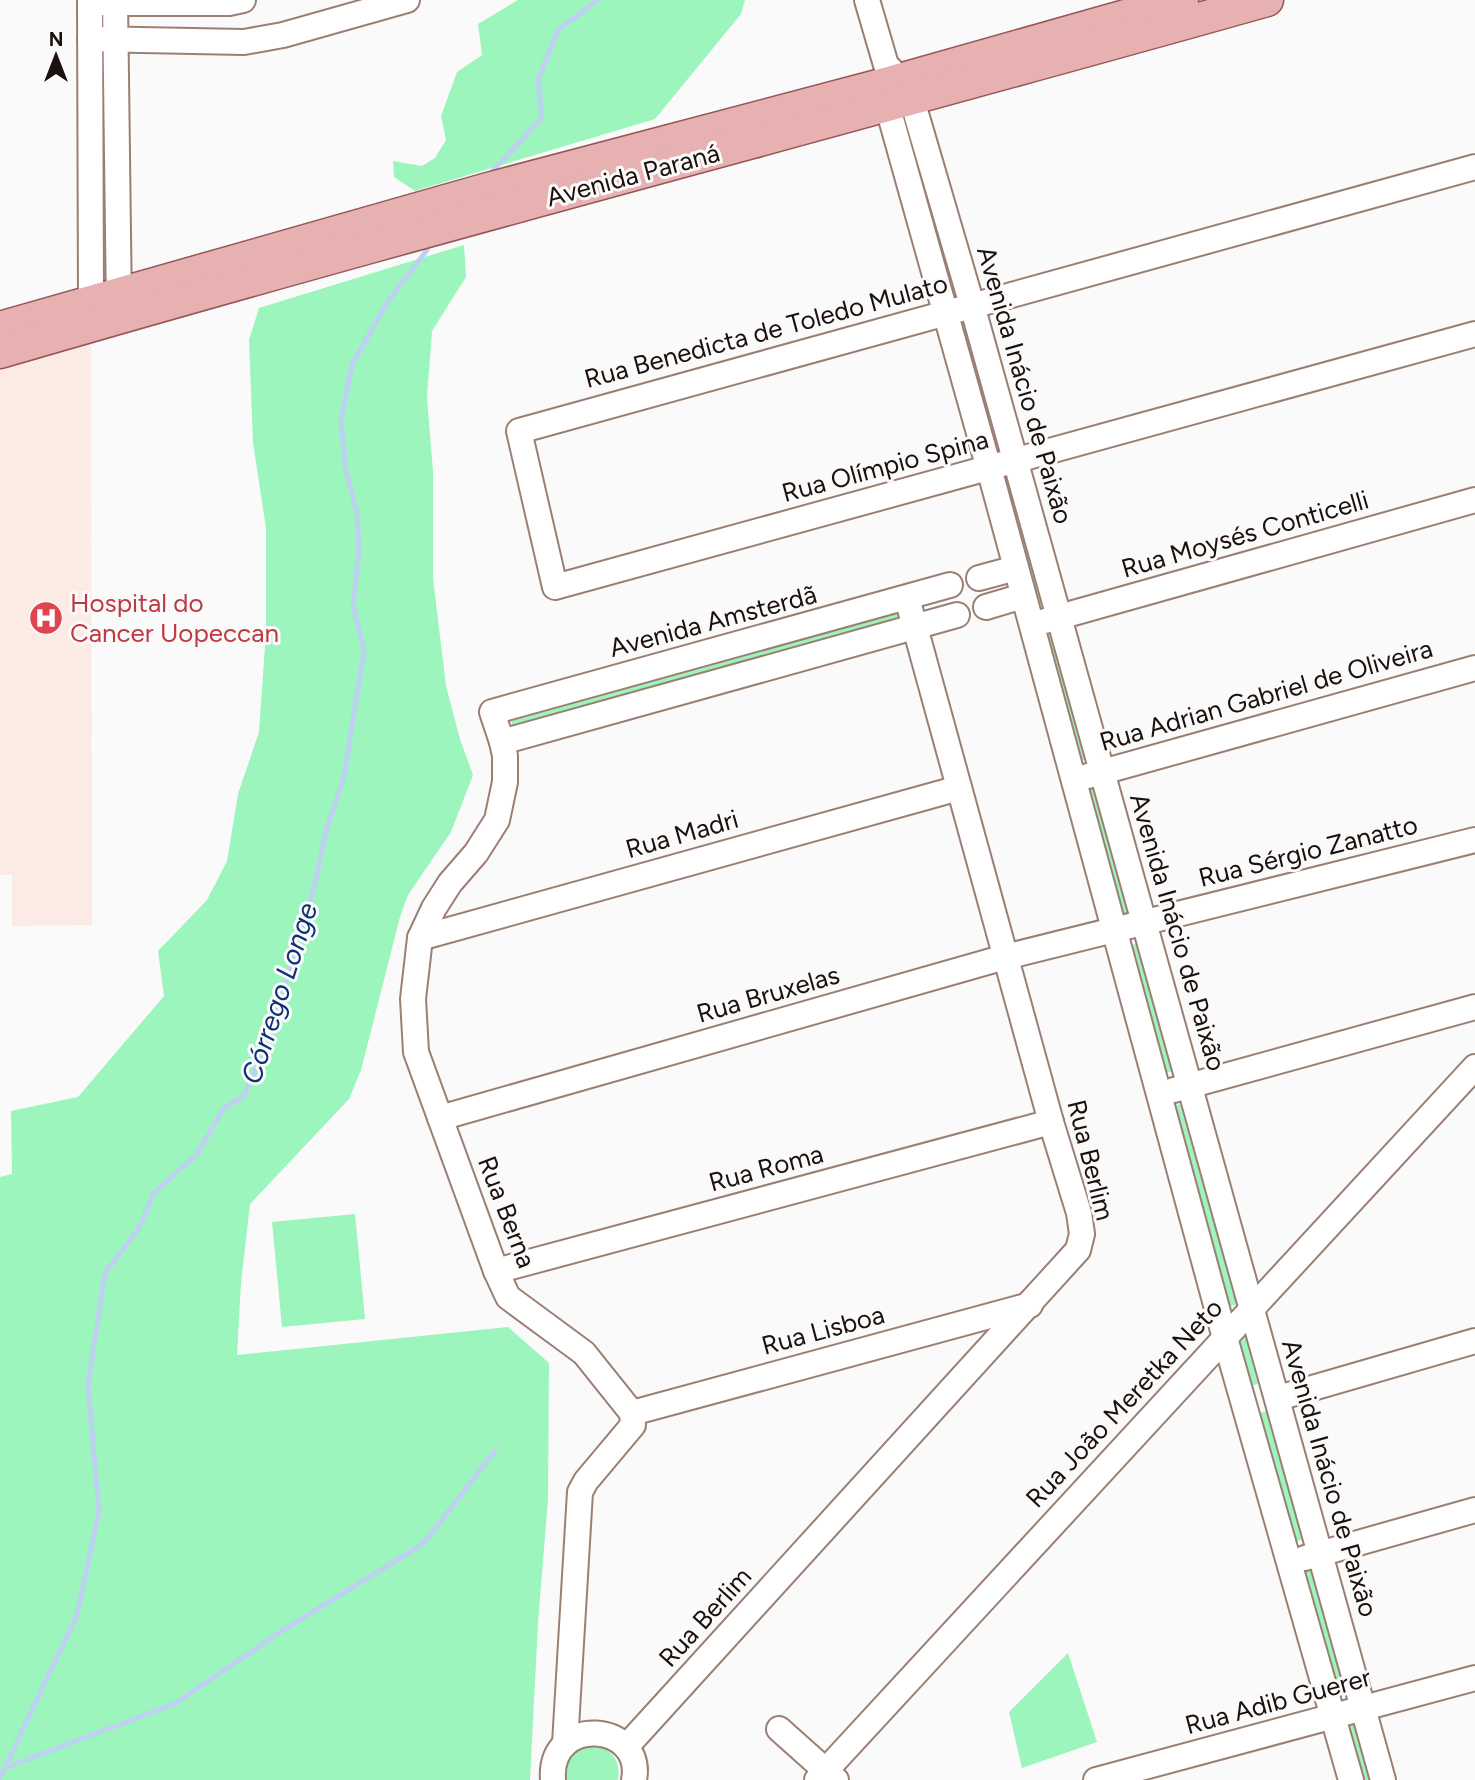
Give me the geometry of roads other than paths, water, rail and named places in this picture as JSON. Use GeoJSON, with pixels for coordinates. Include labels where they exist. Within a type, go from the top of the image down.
{"type":"FeatureCollection","features":[{"type":"Feature","properties":{"kind":"main road","name":"Avenida Paraná"},"geometry":{"type":"LineString","coordinates":[[894,87],[1182,0]]}},
{"type":"Feature","properties":{"kind":"main road","name":"Avenida Paraná"},"geometry":{"type":"LineString","coordinates":[[0,352],[43,328],[488,189],[894,87],[1267,0]]}},
{"type":"Feature","properties":{"kind":"main road","name":"Avenida Paraná"},"geometry":{"type":"LineString","coordinates":[[0,328],[43,328]]}},
{"type":"Feature","properties":{"kind":"street"},"geometry":{"type":"LineString","coordinates":[[106,309],[90,1],[229,3],[243,0]]}},
{"type":"Feature","properties":{"kind":"street"},"geometry":{"type":"LineString","coordinates":[[90,38],[244,42],[283,35],[408,0]]}},
{"type":"Feature","properties":{"kind":"street"},"geometry":{"type":"LineString","coordinates":[[867,0],[894,87],[946,313],[1073,781],[1287,1563],[1351,1780]]}},
{"type":"Feature","properties":{"kind":"street"},"geometry":{"type":"LineString","coordinates":[[106,309],[115,2]]}},
{"type":"Feature","properties":{"kind":"street","name":"Avenida Inácio de Paixão"},"geometry":{"type":"LineString","coordinates":[[894,87],[972,305],[1383,1780]]}},
{"type":"Feature","properties":{"kind":"street","name":"Rua Benedicta de Toledo Mulato"},"geometry":{"type":"LineString","coordinates":[[555,587],[519,431],[1475,167]]}},
{"type":"Feature","properties":{"kind":"street","name":"Rua Olímpio Spina"},"geometry":{"type":"LineString","coordinates":[[555,587],[1475,334]]}},
{"type":"Feature","properties":{"kind":"street","name":"Rua Moysés Conticelli"},"geometry":{"type":"LineString","coordinates":[[1031,625],[1475,500]]}},
{"type":"Feature","properties":{"kind":"street"},"geometry":{"type":"LineString","coordinates":[[979,578],[1016,568]]}},
{"type":"Feature","properties":{"kind":"street","name":"Avenida Amsterdã"},"geometry":{"type":"LineString","coordinates":[[492,712],[950,585]]}},
{"type":"Feature","properties":{"kind":"street"},"geometry":{"type":"LineString","coordinates":[[986,607],[1023,596]]}},
{"type":"Feature","properties":{"kind":"street","name":"Rua Berlim"},"geometry":{"type":"LineString","coordinates":[[626,1747],[1079,1250],[1082,1234],[1079,1213],[1051,1122],[907,598]]}},
{"type":"Feature","properties":{"kind":"street"},"geometry":{"type":"LineString","coordinates":[[502,742],[957,615]]}},
{"type":"Feature","properties":{"kind":"street","name":"Rua Adrian Gabriel de Oliveira"},"geometry":{"type":"LineString","coordinates":[[1073,781],[1475,668]]}},
{"type":"Feature","properties":{"kind":"street","name":"Rua Berna"},"geometry":{"type":"LineString","coordinates":[[492,712],[502,742],[505,782],[497,820],[476,853],[450,883],[420,938],[413,999],[416,1052],[508,1297],[584,1353],[632,1413]]}},
{"type":"Feature","properties":{"kind":"street","name":"Rua Madri"},"geometry":{"type":"LineString","coordinates":[[420,938],[959,788]]}},
{"type":"Feature","properties":{"kind":"street","name":"Rua Sérgio Zanatto"},"geometry":{"type":"LineString","coordinates":[[1114,929],[1475,840]]}},
{"type":"Feature","properties":{"kind":"street","name":"Rua Bruxelas"},"geometry":{"type":"LineString","coordinates":[[440,1118],[1005,957],[1114,929]]}},
{"type":"Feature","properties":{"kind":"street"},"geometry":{"type":"LineString","coordinates":[[1159,1094],[1475,1007]]}},
{"type":"Feature","properties":{"kind":"street","name":"Rua João Meretka Neto"},"geometry":{"type":"LineString","coordinates":[[826,1777],[1475,1067]]}},
{"type":"Feature","properties":{"kind":"street","name":"Rua Roma"},"geometry":{"type":"LineString","coordinates":[[496,1271],[1051,1122]]}},
{"type":"Feature","properties":{"kind":"street","name":"Rua Lisboa"},"geometry":{"type":"LineString","coordinates":[[632,1413],[1030,1305]]}},
{"type":"Feature","properties":{"kind":"street"},"geometry":{"type":"LineString","coordinates":[[1278,1398],[1475,1341]]}},
{"type":"Feature","properties":{"kind":"street"},"geometry":{"type":"LineString","coordinates":[[565,1744],[580,1492],[586,1481],[633,1425],[632,1413]]}},
{"type":"Feature","properties":{"kind":"street"},"geometry":{"type":"LineString","coordinates":[[1287,1563],[1475,1510]]}},
{"type":"Feature","properties":{"kind":"street","name":"Rua Adib Guerer"},"geometry":{"type":"LineString","coordinates":[[1096,1780],[1475,1678]]}},
{"type":"Feature","properties":{"kind":"street"},"geometry":{"type":"LineString","coordinates":[[779,1729],[826,1777]]}},
{"type":"Feature","properties":{"kind":"street"},"geometry":{"type":"LineString","coordinates":[[553,1780],[552,1770],[556,1756],[565,1744],[584,1733],[596,1732],[618,1740],[626,1747],[633,1760],[634,1780]]}},
{"type":"Feature","properties":{"kind":"waterway","name":"Córrego Longe"},"geometry":{"type":"LineString","coordinates":[[488,176],[542,118],[538,80],[558,30],[598,0]]}},
{"type":"Feature","properties":{"kind":"waterway","name":"Córrego Longe"},"geometry":{"type":"LineString","coordinates":[[0,1778],[77,1615],[99,1511],[88,1385],[105,1273],[137,1231],[155,1192],[197,1154],[223,1109],[244,1096],[270,1036],[315,883],[326,831],[344,777],[364,650],[353,607],[359,549],[357,513],[346,470],[341,421],[352,365],[386,304],[427,250]]}},
{"type":"Feature","properties":{"kind":"waterway"},"geometry":{"type":"LineString","coordinates":[[5,1768],[176,1703],[280,1632],[423,1544],[495,1451]]}},
{"type":"Feature","properties":{"kind":"place","name":"Hospital do Cancer Uopeccan"},"geometry":{"type":"Point","coordinates":[46,618]}}]}
